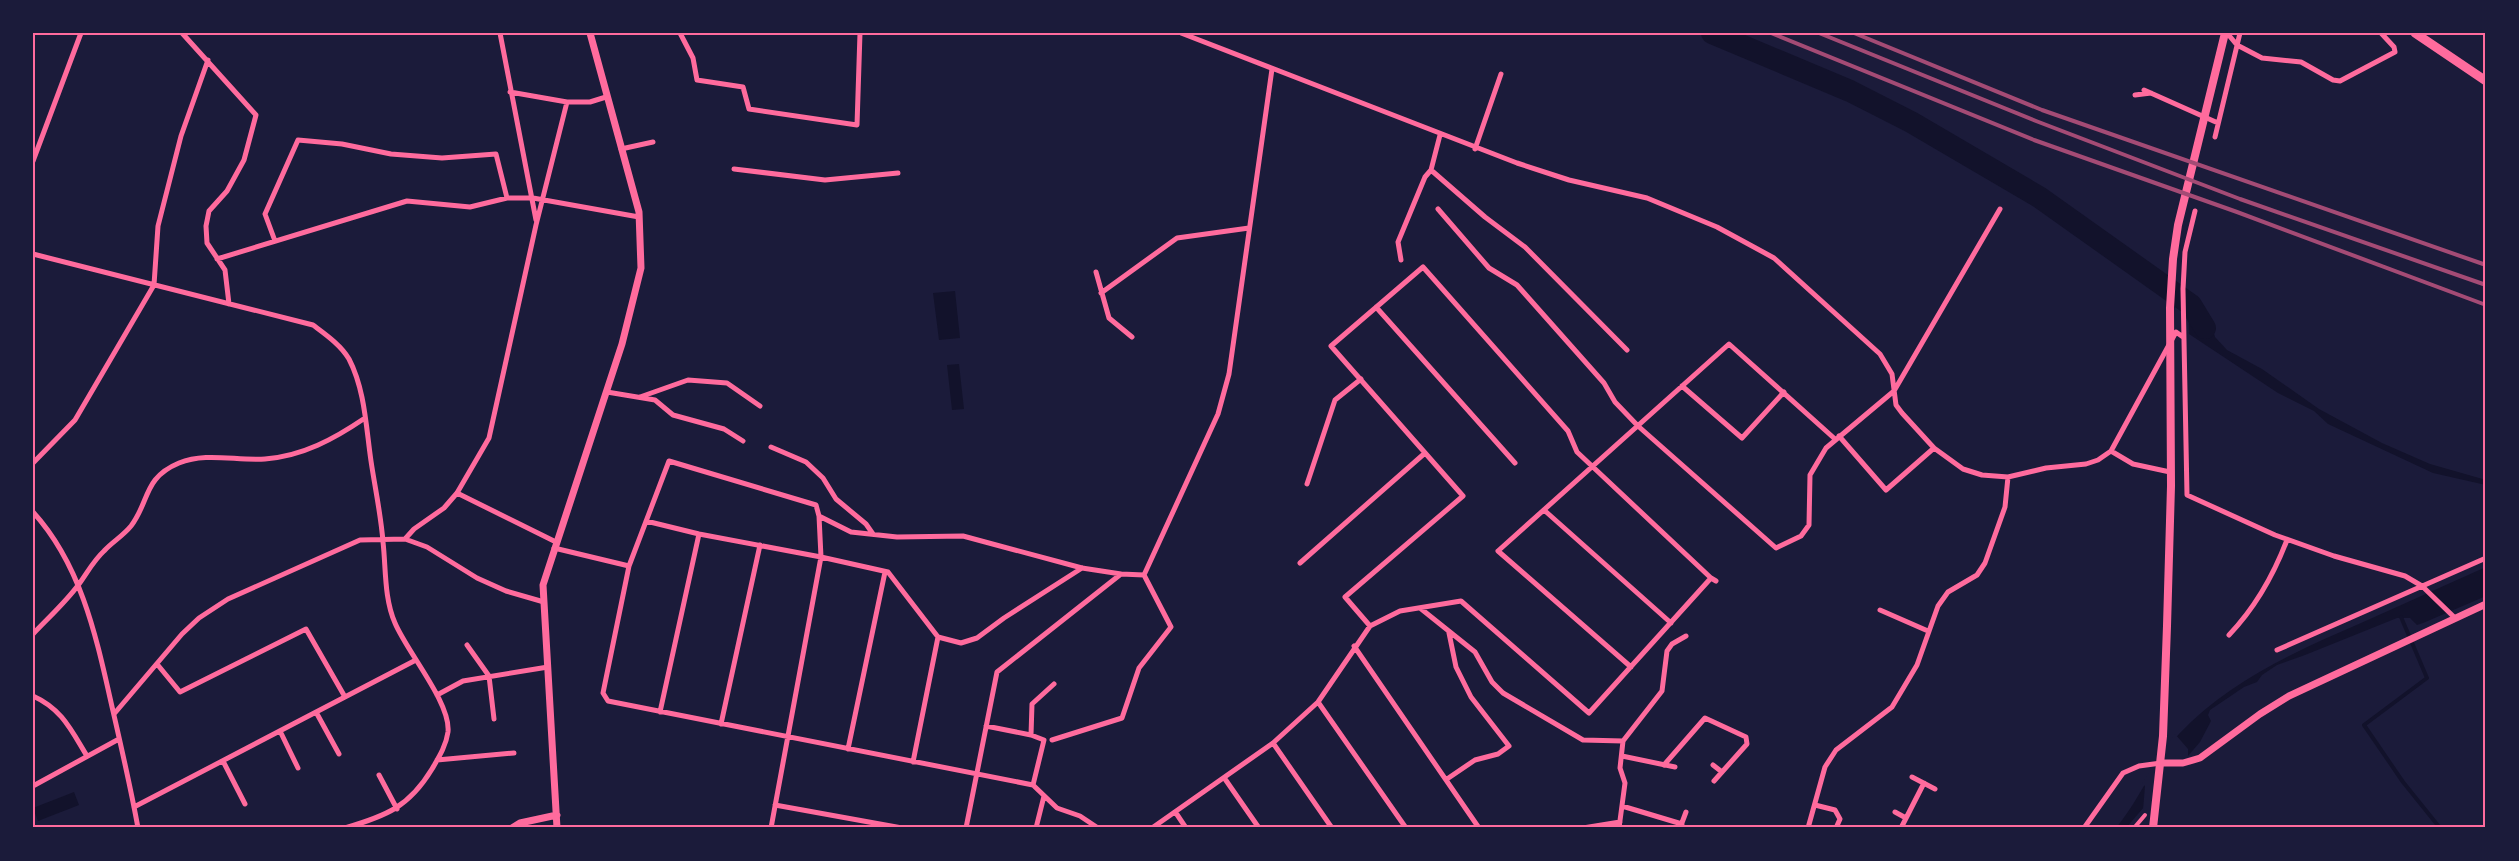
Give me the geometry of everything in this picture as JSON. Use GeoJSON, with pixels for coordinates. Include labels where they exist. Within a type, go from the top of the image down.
{"type":"FeatureCollection","features":[{"type":"Feature","properties":{"kind":"highway"},"geometry":{"type":"LineString","coordinates":[[2415,33],[2486,81]]}},
{"type":"Feature","properties":{"kind":"main road"},"geometry":{"type":"LineString","coordinates":[[2153,828],[2163,736],[2170,472],[2170,308],[2173,259],[2178,225],[2226,33]]}},
{"type":"Feature","properties":{"kind":"street"},"geometry":{"type":"LineString","coordinates":[[33,161],[81,33]]}},
{"type":"Feature","properties":{"kind":"street"},"geometry":{"type":"LineString","coordinates":[[182,33],[256,116],[244,160],[227,191],[209,211],[206,226],[207,243],[225,270],[229,304]]}},
{"type":"Feature","properties":{"kind":"street"},"geometry":{"type":"LineString","coordinates":[[500,33],[533,198],[536,225]]}},
{"type":"Feature","properties":{"kind":"street"},"geometry":{"type":"LineString","coordinates":[[557,828],[543,585],[622,344],[641,268],[639,217],[590,33]]}},
{"type":"Feature","properties":{"kind":"street"},"geometry":{"type":"LineString","coordinates":[[680,33],[693,58],[697,80],[743,87],[749,109],[857,125],[860,33]]}},
{"type":"Feature","properties":{"kind":"street"},"geometry":{"type":"LineString","coordinates":[[1181,33],[1475,148],[1569,180],[1647,198],[1718,227],[1774,258],[1880,354],[1892,374],[1896,405],[1934,448],[1963,469],[1982,475],[2008,477],[2046,468],[2086,465],[2098,460],[2111,451],[2176,332],[2183,337]]}},
{"type":"Feature","properties":{"kind":"street"},"geometry":{"type":"LineString","coordinates":[[2226,33],[2237,45],[2262,58],[2301,62],[2333,80],[2340,81],[2395,52],[2394,47],[2381,33]]}},
{"type":"Feature","properties":{"kind":"street"},"geometry":{"type":"LineString","coordinates":[[2215,137],[2240,33]]}},
{"type":"Feature","properties":{"kind":"street"},"geometry":{"type":"LineString","coordinates":[[33,463],[75,420],[154,285],[158,226],[181,136],[208,60]]}},
{"type":"Feature","properties":{"kind":"street"},"geometry":{"type":"LineString","coordinates":[[1144,575],[1218,414],[1229,374],[1272,69]]}},
{"type":"Feature","properties":{"kind":"street"},"geometry":{"type":"LineString","coordinates":[[1475,148],[1501,74]]}},
{"type":"Feature","properties":{"kind":"street"},"geometry":{"type":"LineString","coordinates":[[2144,90],[2218,123]]}},
{"type":"Feature","properties":{"kind":"street"},"geometry":{"type":"LineString","coordinates":[[510,92],[534,94],[567,102],[590,102],[606,97]]}},
{"type":"Feature","properties":{"kind":"street"},"geometry":{"type":"LineString","coordinates":[[2135,95],[2152,93]]}},
{"type":"Feature","properties":{"kind":"street"},"geometry":{"type":"LineString","coordinates":[[405,539],[414,529],[444,508],[457,493],[489,438],[536,225],[567,102]]}},
{"type":"Feature","properties":{"kind":"street"},"geometry":{"type":"LineString","coordinates":[[1401,260],[1398,242],[1425,177],[1431,170],[1440,135]]}},
{"type":"Feature","properties":{"kind":"street"},"geometry":{"type":"LineString","coordinates":[[275,241],[265,214],[298,141],[342,144],[391,154],[441,158],[496,154],[507,198]]}},
{"type":"Feature","properties":{"kind":"street"},"geometry":{"type":"LineString","coordinates":[[621,149],[653,142]]}},
{"type":"Feature","properties":{"kind":"street"},"geometry":{"type":"LineString","coordinates":[[734,169],[825,180],[898,173]]}},
{"type":"Feature","properties":{"kind":"street"},"geometry":{"type":"LineString","coordinates":[[1431,170],[1485,218],[1525,247],[1627,350]]}},
{"type":"Feature","properties":{"kind":"street"},"geometry":{"type":"LineString","coordinates":[[217,259],[407,201],[470,207],[507,198],[533,198],[639,217]]}},
{"type":"Feature","properties":{"kind":"street"},"geometry":{"type":"LineString","coordinates":[[1438,209],[1489,268],[1517,285],[1604,383],[1615,402],[1638,426],[1776,548],[1801,536],[1809,525],[1810,475],[1826,448],[1894,391],[2000,209]]}},
{"type":"Feature","properties":{"kind":"street"},"geometry":{"type":"LineString","coordinates":[[2195,211],[2185,252],[2182,289],[2187,495],[2287,540],[2405,576],[2423,587],[2453,616]]}},
{"type":"Feature","properties":{"kind":"street"},"geometry":{"type":"LineString","coordinates":[[1101,293],[1177,238],[1249,228]]}},
{"type":"Feature","properties":{"kind":"street"},"geometry":{"type":"LineString","coordinates":[[33,254],[313,325],[329,337],[348,357],[360,387],[383,538],[387,592],[394,621],[414,661],[437,695],[445,711],[448,729],[446,744],[423,784],[397,809],[345,828]]}},
{"type":"Feature","properties":{"kind":"street"},"geometry":{"type":"LineString","coordinates":[[1152,828],[1225,779],[1273,743],[1318,702],[1354,646],[1370,626],[1400,611],[1461,601],[1589,713],[1671,623],[1714,580],[1591,468],[1577,452],[1568,431],[1423,267],[1331,346],[1462,496],[1345,597],[1370,626]]}},
{"type":"Feature","properties":{"kind":"street"},"geometry":{"type":"LineString","coordinates":[[1096,272],[1109,318],[1132,338]]}},
{"type":"Feature","properties":{"kind":"street"},"geometry":{"type":"LineString","coordinates":[[1376,307],[1515,463]]}},
{"type":"Feature","properties":{"kind":"street"},"geometry":{"type":"LineString","coordinates":[[1631,667],[1498,551],[1729,344],[1837,437],[1886,490],[1934,448]]}},
{"type":"Feature","properties":{"kind":"street"},"geometry":{"type":"LineString","coordinates":[[1307,484],[1335,400],[1361,379]]}},
{"type":"Feature","properties":{"kind":"street"},"geometry":{"type":"LineString","coordinates":[[638,398],[688,380],[727,383],[760,406]]}},
{"type":"Feature","properties":{"kind":"street"},"geometry":{"type":"LineString","coordinates":[[1682,386],[1742,438],[1784,392]]}},
{"type":"Feature","properties":{"kind":"street"},"geometry":{"type":"LineString","coordinates":[[607,392],[655,400],[673,415],[724,429],[743,441]]}},
{"type":"Feature","properties":{"kind":"street"},"geometry":{"type":"LineString","coordinates":[[33,634],[78,585],[103,552],[129,529],[139,514],[146,493],[160,475],[178,464],[198,457],[264,459],[292,454],[333,440],[365,418]]}},
{"type":"Feature","properties":{"kind":"street"},"geometry":{"type":"LineString","coordinates":[[771,447],[806,462],[823,478],[836,499],[866,524],[873,534]]}},
{"type":"Feature","properties":{"kind":"street"},"geometry":{"type":"LineString","coordinates":[[2111,451],[2133,464],[2170,472]]}},
{"type":"Feature","properties":{"kind":"street"},"geometry":{"type":"LineString","coordinates":[[1300,563],[1425,453]]}},
{"type":"Feature","properties":{"kind":"street"},"geometry":{"type":"LineString","coordinates":[[771,828],[787,737],[821,557],[819,516],[816,504],[669,461],[629,566],[603,693],[608,701],[660,712],[787,737],[849,749],[977,775],[1034,785],[1057,808],[1080,816],[1098,828]]}},
{"type":"Feature","properties":{"kind":"street"},"geometry":{"type":"LineString","coordinates":[[1808,828],[1825,767],[1830,758],[1836,750],[1892,707],[1917,666],[1938,606],[1948,592],[1977,575],[1985,563],[2005,507],[2008,477]]}},
{"type":"Feature","properties":{"kind":"street"},"geometry":{"type":"LineString","coordinates":[[457,493],[555,545],[629,566]]}},
{"type":"Feature","properties":{"kind":"street"},"geometry":{"type":"LineString","coordinates":[[1544,510],[1671,623]]}},
{"type":"Feature","properties":{"kind":"street"},"geometry":{"type":"LineString","coordinates":[[33,512],[61,552],[78,585],[96,636],[138,828]]}},
{"type":"Feature","properties":{"kind":"street"},"geometry":{"type":"LineString","coordinates":[[819,516],[851,532],[897,537],[963,536],[1082,568],[1144,575]]}},
{"type":"Feature","properties":{"kind":"street"},"geometry":{"type":"LineString","coordinates":[[646,520],[699,534],[888,572],[938,638],[961,643],[968,642],[1082,568]]}},
{"type":"Feature","properties":{"kind":"street"},"geometry":{"type":"LineString","coordinates":[[660,712],[699,534]]}},
{"type":"Feature","properties":{"kind":"street"},"geometry":{"type":"LineString","coordinates":[[114,714],[200,618],[228,599],[360,540],[405,539],[427,547],[477,578],[506,591],[544,602]]}},
{"type":"Feature","properties":{"kind":"street"},"geometry":{"type":"LineString","coordinates":[[2229,635],[2243,620],[2279,562],[2287,540]]}},
{"type":"Feature","properties":{"kind":"street"},"geometry":{"type":"LineString","coordinates":[[721,724],[760,545]]}},
{"type":"Feature","properties":{"kind":"street"},"geometry":{"type":"LineString","coordinates":[[2277,650],[2486,558]]}},
{"type":"Feature","properties":{"kind":"street"},"geometry":{"type":"LineString","coordinates":[[849,749],[885,572]]}},
{"type":"Feature","properties":{"kind":"street"},"geometry":{"type":"LineString","coordinates":[[966,828],[997,672],[1121,574]]}},
{"type":"Feature","properties":{"kind":"street"},"geometry":{"type":"LineString","coordinates":[[986,726],[1047,740],[1122,718],[1139,668],[1171,627],[1144,575]]}},
{"type":"Feature","properties":{"kind":"street"},"geometry":{"type":"LineString","coordinates":[[2084,828],[2123,772],[2139,766],[2183,763],[2200,758],[2260,714],[2289,696],[2453,616],[2486,604]]}},
{"type":"Feature","properties":{"kind":"street"},"geometry":{"type":"LineString","coordinates":[[1420,608],[1474,652],[1492,682],[1503,693],[1583,740],[1623,741]]}},
{"type":"Feature","properties":{"kind":"street"},"geometry":{"type":"LineString","coordinates":[[1880,610],[1928,631]]}},
{"type":"Feature","properties":{"kind":"street"},"geometry":{"type":"LineString","coordinates":[[157,664],[180,692],[306,629],[345,697]]}},
{"type":"Feature","properties":{"kind":"street"},"geometry":{"type":"LineString","coordinates":[[1447,779],[1475,760],[1498,754],[1509,746],[1471,697],[1456,667],[1449,633]]}},
{"type":"Feature","properties":{"kind":"street"},"geometry":{"type":"LineString","coordinates":[[1583,828],[1620,825],[1625,783],[1620,768],[1623,741],[1662,691],[1667,651],[1672,644],[1686,636]]}},
{"type":"Feature","properties":{"kind":"street"},"geometry":{"type":"LineString","coordinates":[[913,762],[938,638]]}},
{"type":"Feature","properties":{"kind":"street"},"geometry":{"type":"LineString","coordinates":[[467,645],[489,676],[494,719]]}},
{"type":"Feature","properties":{"kind":"street"},"geometry":{"type":"LineString","coordinates":[[1354,646],[1479,828]]}},
{"type":"Feature","properties":{"kind":"street"},"geometry":{"type":"LineString","coordinates":[[134,807],[414,661]]}},
{"type":"Feature","properties":{"kind":"street"},"geometry":{"type":"LineString","coordinates":[[437,695],[464,681],[548,667]]}},
{"type":"Feature","properties":{"kind":"street"},"geometry":{"type":"LineString","coordinates":[[1031,735],[1032,704],[1054,684]]}},
{"type":"Feature","properties":{"kind":"street"},"geometry":{"type":"LineString","coordinates":[[33,696],[60,712],[87,756]]}},
{"type":"Feature","properties":{"kind":"street"},"geometry":{"type":"LineString","coordinates":[[1318,702],[1406,828]]}},
{"type":"Feature","properties":{"kind":"street"},"geometry":{"type":"LineString","coordinates":[[316,712],[339,754]]}},
{"type":"Feature","properties":{"kind":"street"},"geometry":{"type":"LineString","coordinates":[[1664,765],[1705,718],[1746,737],[1748,744],[1714,781]]}},
{"type":"Feature","properties":{"kind":"street"},"geometry":{"type":"LineString","coordinates":[[280,731],[298,768]]}},
{"type":"Feature","properties":{"kind":"street"},"geometry":{"type":"LineString","coordinates":[[33,786],[119,740]]}},
{"type":"Feature","properties":{"kind":"street"},"geometry":{"type":"LineString","coordinates":[[1034,785],[1047,740]]}},
{"type":"Feature","properties":{"kind":"street"},"geometry":{"type":"LineString","coordinates":[[1273,743],[1332,828]]}},
{"type":"Feature","properties":{"kind":"street"},"geometry":{"type":"LineString","coordinates":[[437,760],[513,753]]}},
{"type":"Feature","properties":{"kind":"street"},"geometry":{"type":"LineString","coordinates":[[1622,756],[1676,767]]}},
{"type":"Feature","properties":{"kind":"street"},"geometry":{"type":"LineString","coordinates":[[223,761],[245,804]]}},
{"type":"Feature","properties":{"kind":"street"},"geometry":{"type":"LineString","coordinates":[[1713,765],[1722,772]]}},
{"type":"Feature","properties":{"kind":"street"},"geometry":{"type":"LineString","coordinates":[[380,775],[397,809]]}},
{"type":"Feature","properties":{"kind":"street"},"geometry":{"type":"LineString","coordinates":[[1912,777],[1935,789]]}},
{"type":"Feature","properties":{"kind":"street"},"geometry":{"type":"LineString","coordinates":[[1225,779],[1259,828]]}},
{"type":"Feature","properties":{"kind":"street"},"geometry":{"type":"LineString","coordinates":[[1901,828],[1924,783]]}},
{"type":"Feature","properties":{"kind":"street"},"geometry":{"type":"LineString","coordinates":[[1036,828],[1044,796]]}},
{"type":"Feature","properties":{"kind":"street"},"geometry":{"type":"LineString","coordinates":[[775,805],[902,828]]}},
{"type":"Feature","properties":{"kind":"street"},"geometry":{"type":"LineString","coordinates":[[1815,805],[1835,810],[1840,819],[1836,828]]}},
{"type":"Feature","properties":{"kind":"street"},"geometry":{"type":"LineString","coordinates":[[1622,807],[1681,826],[1686,812]]}},
{"type":"Feature","properties":{"kind":"street"},"geometry":{"type":"LineString","coordinates":[[1895,812],[1906,818]]}},
{"type":"Feature","properties":{"kind":"street"},"geometry":{"type":"LineString","coordinates":[[1176,813],[1186,828]]}},
{"type":"Feature","properties":{"kind":"street"},"geometry":{"type":"LineString","coordinates":[[512,828],[520,823],[556,814]]}},
{"type":"Feature","properties":{"kind":"street"},"geometry":{"type":"LineString","coordinates":[[2134,828],[2145,815]]}},
{"type":"Feature","properties":{"kind":"shaded area"},"geometry":{"type":"Polygon","coordinates":[[[955,291],[960,338],[939,340],[933,293],[955,291]]]}},
{"type":"Feature","properties":{"kind":"shaded area"},"geometry":{"type":"Polygon","coordinates":[[[2188,298],[2209,314],[2215,337],[2227,350],[2262,369],[2319,409],[2382,443],[2430,464],[2486,480],[2486,485],[2433,473],[2328,424],[2314,411],[2278,393],[2189,334],[2188,298]]]}},
{"type":"Feature","properties":{"kind":"shaded area"},"geometry":{"type":"Polygon","coordinates":[[[959,364],[964,409],[952,410],[947,365],[959,364]]]}},
{"type":"Feature","properties":{"kind":"shaded area"},"geometry":{"type":"Polygon","coordinates":[[[2486,567],[2486,596],[2417,625],[2410,618],[2397,618],[2277,665],[2262,675],[2257,682],[2244,687],[2210,710],[2208,715],[2211,721],[2200,742],[2126,828],[2116,828],[2170,745],[2219,698],[2288,656],[2486,567]]]}},
{"type":"Feature","properties":{"kind":"shaded area"},"geometry":{"type":"Polygon","coordinates":[[[74,792],[79,805],[38,821],[33,808],[74,792]]]}},
{"type":"Feature","properties":{"kind":"pier"},"geometry":{"type":"Polygon","coordinates":[[[2175,734],[2188,749],[2188,760],[2143,810],[2145,786],[2142,783],[2175,734]]]}},
{"type":"Feature","properties":{"kind":"waterway"},"geometry":{"type":"LineString","coordinates":[[1712,33],[1850,91],[1911,122],[2039,197],[2191,305],[2205,328]]}},
{"type":"Feature","properties":{"kind":"waterway"},"geometry":{"type":"LineString","coordinates":[[2401,617],[2427,678],[2364,725],[2403,782],[2440,828]]}},
{"type":"Feature","properties":{"kind":"railway"},"geometry":{"type":"LineString","coordinates":[[1771,33],[2034,140],[2237,212],[2486,305]]}},
{"type":"Feature","properties":{"kind":"railway"},"geometry":{"type":"LineString","coordinates":[[1819,33],[2036,121],[2240,199],[2486,285]]}},
{"type":"Feature","properties":{"kind":"railway"},"geometry":{"type":"LineString","coordinates":[[1854,33],[2042,110],[2486,265]]}}]}
